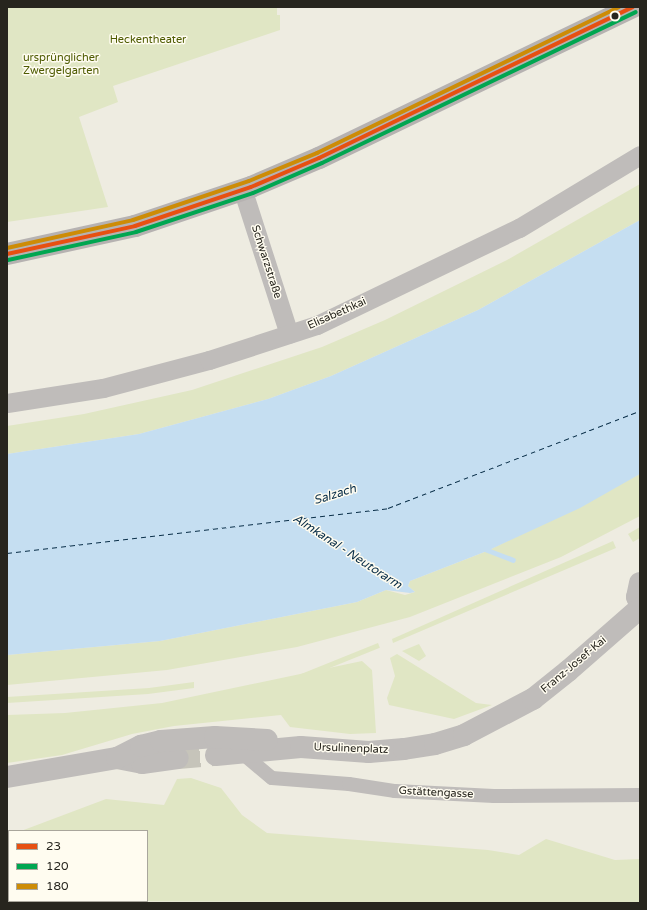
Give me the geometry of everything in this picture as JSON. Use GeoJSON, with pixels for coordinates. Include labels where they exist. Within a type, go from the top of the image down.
{"type":"FeatureCollection","features":[{"type":"Feature","properties":{"kind":"main road"},"geometry":{"type":"LineString","coordinates":[[7,254],[135,226],[243,190],[319,158],[633,7]]}},
{"type":"Feature","properties":{"kind":"street","name":"Elisabethkai"},"geometry":{"type":"LineString","coordinates":[[7,403],[103,388],[209,360],[317,325],[517,230],[640,155]]}},
{"type":"Feature","properties":{"kind":"street","name":"Schwarzstraße"},"geometry":{"type":"LineString","coordinates":[[243,190],[289,334]]}},
{"type":"Feature","properties":{"kind":"street"},"geometry":{"type":"LineString","coordinates":[[640,583],[637,597],[640,604]]}},
{"type":"Feature","properties":{"kind":"street","name":"Franz-Josef-Kai"},"geometry":{"type":"LineString","coordinates":[[482,727],[533,699],[568,671],[640,608]]}},
{"type":"Feature","properties":{"kind":"street","name":"Ursulinenplatz"},"geometry":{"type":"LineString","coordinates":[[216,755],[301,747],[369,752],[404,749],[435,744],[482,727]]}},
{"type":"Feature","properties":{"kind":"street"},"geometry":{"type":"LineString","coordinates":[[7,776],[118,758],[141,746],[161,741],[215,737],[273,740],[301,747]]}},
{"type":"Feature","properties":{"kind":"street","name":"Gstättengasse"},"geometry":{"type":"LineString","coordinates":[[242,753],[272,778],[349,784],[395,791],[494,796],[640,795]]}},
{"type":"Feature","properties":{"kind":"street"},"geometry":{"type":"LineString","coordinates":[[118,758],[142,763],[178,758]]}},
{"type":"Feature","properties":{"kind":"green space","name":"ursprünglicher Zwergelgarten"},"geometry":{"type":"Polygon","coordinates":[[[7,7],[277,7],[277,15],[280,15],[280,30],[113,86],[118,102],[79,117],[108,207],[7,222],[7,7]]]}},
{"type":"Feature","properties":{"kind":"green space"},"geometry":{"type":"Polygon","coordinates":[[[640,184],[640,220],[478,310],[331,376],[268,399],[139,434],[7,454],[7,426],[84,414],[192,390],[322,347],[385,320],[507,260],[640,184]]]}},
{"type":"Feature","properties":{"kind":"green space"},"geometry":{"type":"Polygon","coordinates":[[[640,474],[640,516],[561,557],[410,617],[297,647],[167,670],[7,685],[7,655],[160,641],[357,602],[386,590],[405,595],[415,592],[408,586],[410,581],[487,551],[640,474]]]}},
{"type":"Feature","properties":{"kind":"green space"},"geometry":{"type":"Polygon","coordinates":[[[640,527],[640,538],[633,542],[628,534],[640,527]]]}},
{"type":"Feature","properties":{"kind":"green space"},"geometry":{"type":"Polygon","coordinates":[[[613,541],[616,548],[393,643],[392,639],[613,541]]]}},
{"type":"Feature","properties":{"kind":"green space"},"geometry":{"type":"Polygon","coordinates":[[[378,643],[380,648],[215,714],[213,710],[378,643]]]}},
{"type":"Feature","properties":{"kind":"green space"},"geometry":{"type":"Polygon","coordinates":[[[419,644],[426,656],[419,661],[402,651],[419,644]]]}},
{"type":"Feature","properties":{"kind":"green space"},"geometry":{"type":"Polygon","coordinates":[[[397,654],[476,703],[492,705],[454,719],[389,705],[387,698],[395,676],[390,658],[397,654]]]}},
{"type":"Feature","properties":{"kind":"green space"},"geometry":{"type":"Polygon","coordinates":[[[362,661],[372,670],[376,733],[350,734],[290,727],[281,715],[174,726],[132,734],[62,755],[7,763],[7,715],[65,713],[162,703],[362,661]]]}},
{"type":"Feature","properties":{"kind":"green space"},"geometry":{"type":"Polygon","coordinates":[[[194,682],[194,688],[148,694],[7,703],[7,697],[149,688],[194,682]]]}},
{"type":"Feature","properties":{"kind":"green space"},"geometry":{"type":"Polygon","coordinates":[[[191,778],[221,788],[242,815],[267,833],[488,850],[519,855],[546,839],[615,860],[640,859],[640,903],[148,901],[148,830],[24,830],[106,799],[164,805],[177,779],[191,778]]]}},
{"type":"Feature","properties":{"kind":"green space"},"geometry":{"type":"Polygon","coordinates":[[[7,834],[8,834],[8,877],[7,834]]]}},
{"type":"Feature","properties":{"kind":"water","name":"Salzach"},"geometry":{"type":"Polygon","coordinates":[[[640,220],[640,474],[580,508],[487,551],[410,581],[408,586],[415,592],[410,593],[386,590],[357,602],[160,641],[7,655],[7,454],[139,434],[268,399],[331,376],[478,310],[640,220]]]}},
{"type":"Feature","properties":{"kind":"waterway","name":"Almkanal - Neutorarm"},"geometry":{"type":"LineString","coordinates":[[482,548],[513,560]]}},
{"type":"Feature","properties":{"kind":"ferry route"},"geometry":{"type":"LineString","coordinates":[[7,553],[388,508],[640,411]]}},
{"type":"Feature","properties":{"kind":"tunnel"},"geometry":{"type":"LineString","coordinates":[[178,758],[216,755]]}},
{"type":"Feature","properties":{"kind":"transit line","name":"180"},"geometry":{"type":"LineString","coordinates":[[7,248],[133,220],[249,181],[317,153],[619,7]]}},
{"type":"Feature","properties":{"kind":"transit line","name":"23"},"geometry":{"type":"LineString","coordinates":[[7,254],[135,226],[251,187],[319,158],[633,7]]}},
{"type":"Feature","properties":{"kind":"transit line","name":"120"},"geometry":{"type":"LineString","coordinates":[[8,260],[136,232],[253,193],[322,163],[636,12]]}},
{"type":"Feature","properties":{"kind":"park label","name":"Heckentheater"},"geometry":{"type":"Point","coordinates":[148,40]}}]}
